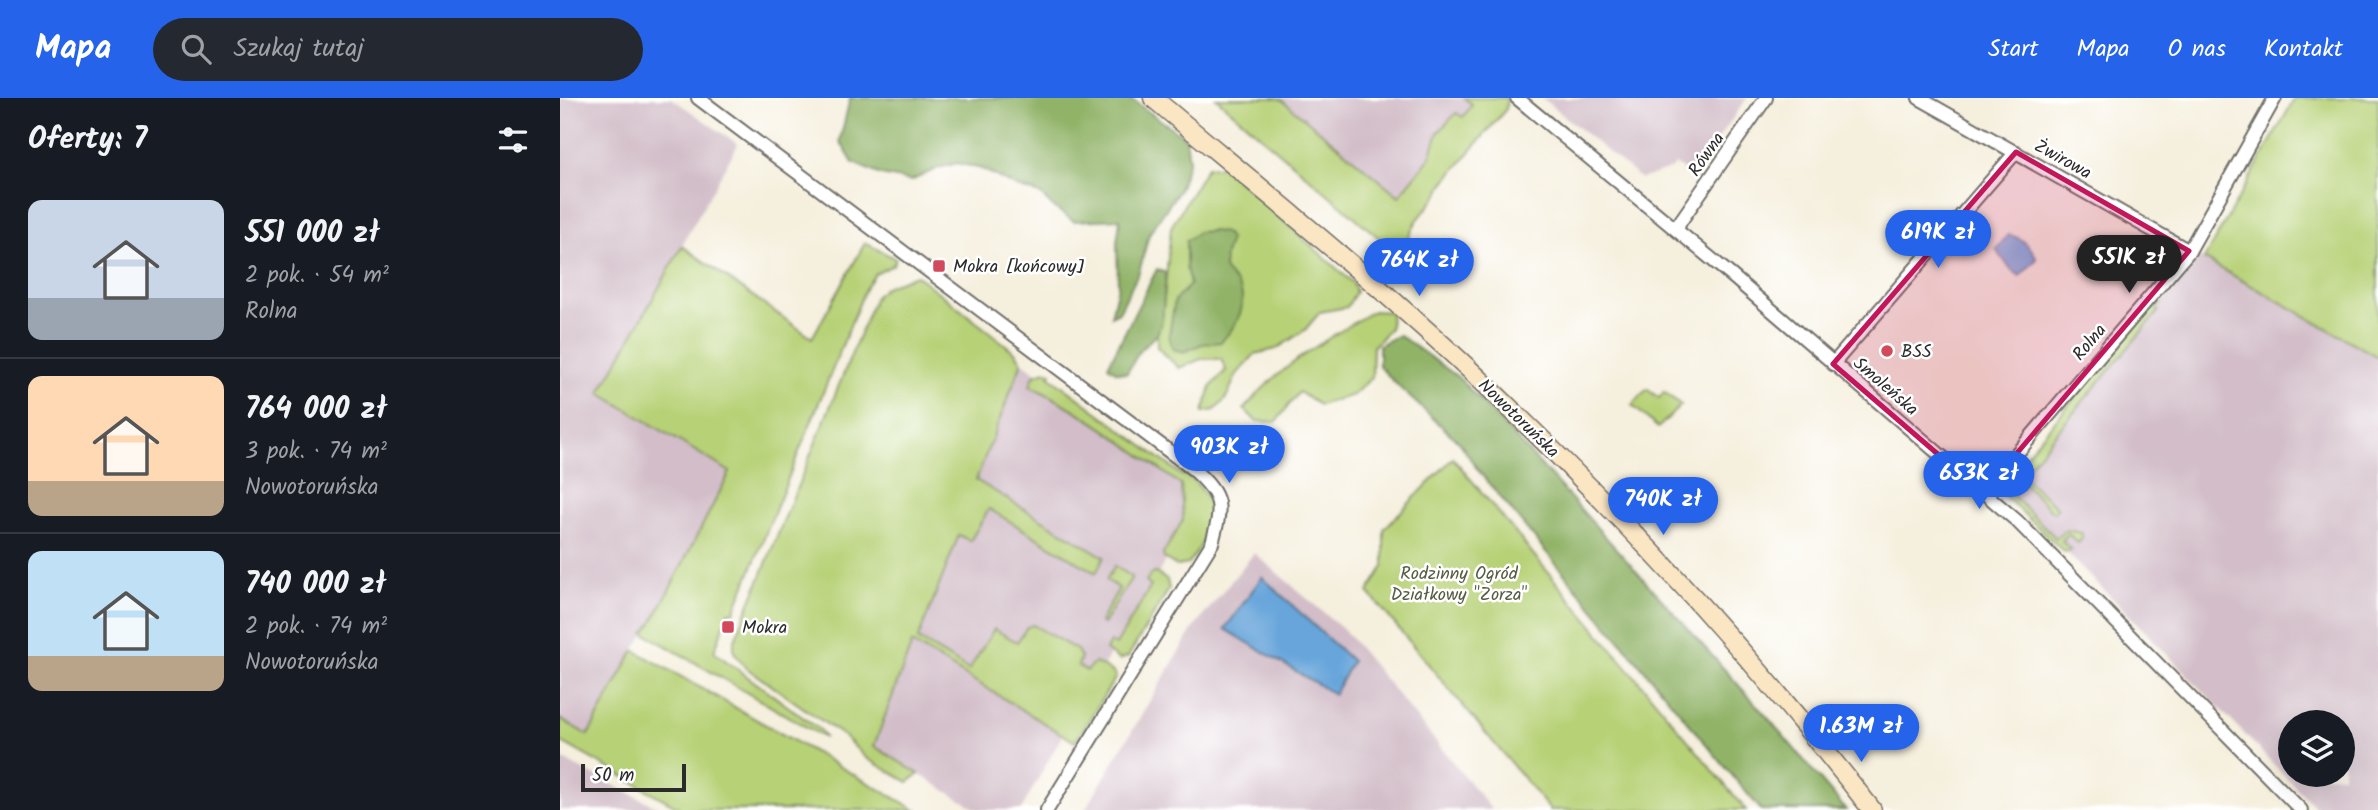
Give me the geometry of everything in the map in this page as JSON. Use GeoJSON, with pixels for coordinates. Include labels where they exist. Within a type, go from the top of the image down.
{"type":"FeatureCollection","features":[{"type":"Feature","properties":{"kind":"main road","name":"Nowotoruńska"},"geometry":{"type":"LineString","coordinates":[[1153,98],[1375,284],[1539,437],[1716,623],[1819,741],[1872,810]]}},
{"type":"Feature","properties":{"kind":"street"},"geometry":{"type":"LineString","coordinates":[[698,98],[1194,470],[1213,490],[1220,514],[1212,543],[1047,810]]}},
{"type":"Feature","properties":{"kind":"street","name":"Smoleńska"},"geometry":{"type":"LineString","coordinates":[[1517,98],[1677,230],[2033,537],[2301,810]]}},
{"type":"Feature","properties":{"kind":"street","name":"Równa"},"geometry":{"type":"LineString","coordinates":[[1677,230],[1766,98]]}},
{"type":"Feature","properties":{"kind":"street","name":"Żwirowa"},"geometry":{"type":"LineString","coordinates":[[1919,98],[2189,251]]}},
{"type":"Feature","properties":{"kind":"street","name":"Rolna"},"geometry":{"type":"LineString","coordinates":[[1983,493],[2189,251],[2275,98]]}},
{"type":"Feature","properties":{"kind":"street"},"geometry":{"type":"LineString","coordinates":[[1833,364],[2016,152]]}},
{"type":"Feature","properties":{"kind":"highlighted area"},"geometry":{"type":"Polygon","coordinates":[[[2016,152],[2189,251],[1983,493],[1833,364],[2016,152]]]}},
{"type":"Feature","properties":{"kind":"shaded area"},"geometry":{"type":"Polygon","coordinates":[[[560,98],[671,98],[738,144],[600,393],[731,472],[652,623],[634,650],[588,735],[560,719],[560,98]]]}},
{"type":"Feature","properties":{"kind":"shaded area"},"geometry":{"type":"Polygon","coordinates":[[[1223,98],[1470,98],[1493,116],[1387,240],[1223,98]]]}},
{"type":"Feature","properties":{"kind":"shaded area"},"geometry":{"type":"Polygon","coordinates":[[[1542,98],[1747,98],[1692,176],[1675,164],[1672,168],[1641,179],[1542,98]]]}},
{"type":"Feature","properties":{"kind":"shaded area"},"geometry":{"type":"Polygon","coordinates":[[[2199,257],[2378,357],[2378,810],[2318,810],[2296,787],[2355,787],[2355,710],[2278,710],[2278,769],[2028,514],[2001,490],[2199,257]]]}},
{"type":"Feature","properties":{"kind":"shaded area"},"geometry":{"type":"Polygon","coordinates":[[[1022,362],[1181,485],[1188,523],[1021,810],[978,810],[874,747],[912,642],[1022,362]]]}},
{"type":"Feature","properties":{"kind":"shaded area"},"geometry":{"type":"Polygon","coordinates":[[[1254,553],[1346,632],[1492,810],[1085,810],[1192,630],[1254,553]]]}},
{"type":"Feature","properties":{"kind":"shaded area"},"geometry":{"type":"Polygon","coordinates":[[[560,758],[663,810],[560,810],[560,758]]]}},
{"type":"Feature","properties":{"kind":"green space"},"geometry":{"type":"Polygon","coordinates":[[[850,98],[1129,98],[1186,138],[1189,160],[1179,190],[1149,234],[1139,272],[1119,312],[1111,316],[1118,286],[1117,243],[1120,219],[1074,221],[1040,194],[1017,187],[982,169],[957,163],[938,168],[911,181],[881,175],[853,163],[840,141],[850,98]]]}},
{"type":"Feature","properties":{"kind":"green space"},"geometry":{"type":"Polygon","coordinates":[[[1216,98],[1282,100],[1399,196],[1429,159],[1438,133],[1456,113],[1463,117],[1472,105],[1464,98],[1507,98],[1506,109],[1443,184],[1440,192],[1416,222],[1400,256],[1216,98]]]}},
{"type":"Feature","properties":{"kind":"green space"},"geometry":{"type":"Polygon","coordinates":[[[2295,98],[2378,98],[2378,357],[2204,259],[2295,98]]]}},
{"type":"Feature","properties":{"kind":"green space"},"geometry":{"type":"Polygon","coordinates":[[[1207,167],[1223,167],[1353,283],[1356,292],[1347,307],[1320,312],[1305,330],[1276,349],[1255,354],[1237,374],[1225,400],[1215,410],[1203,412],[1211,387],[1226,370],[1221,359],[1201,359],[1179,368],[1157,347],[1157,334],[1162,320],[1171,227],[1207,167]]]}},
{"type":"Feature","properties":{"kind":"green space"},"geometry":{"type":"Polygon","coordinates":[[[1198,232],[1225,233],[1230,239],[1224,269],[1241,291],[1242,306],[1234,325],[1221,342],[1202,344],[1182,353],[1172,348],[1169,335],[1175,300],[1190,285],[1186,268],[1186,241],[1198,232]]]}},
{"type":"Feature","properties":{"kind":"green space"},"geometry":{"type":"Polygon","coordinates":[[[865,243],[896,259],[893,265],[875,274],[865,289],[734,612],[729,612],[714,652],[820,730],[825,738],[644,633],[652,623],[730,472],[600,393],[682,246],[812,338],[865,243]]]}},
{"type":"Feature","properties":{"kind":"green space"},"geometry":{"type":"Polygon","coordinates":[[[1157,269],[1166,273],[1162,320],[1157,334],[1140,350],[1127,373],[1117,372],[1108,366],[1157,269]]]}},
{"type":"Feature","properties":{"kind":"green space"},"geometry":{"type":"Polygon","coordinates":[[[916,275],[1016,353],[1022,362],[976,480],[1104,557],[1096,573],[989,509],[970,541],[959,535],[918,639],[969,670],[994,629],[1017,642],[1027,627],[1033,625],[1077,650],[1081,657],[1078,666],[1087,671],[1096,663],[1113,672],[1116,677],[1075,742],[912,643],[874,746],[919,774],[908,782],[866,758],[845,737],[745,667],[734,652],[734,642],[875,297],[885,287],[916,275]]]}},
{"type":"Feature","properties":{"kind":"green space"},"geometry":{"type":"Polygon","coordinates":[[[2154,304],[2161,304],[2156,309],[2159,311],[2021,475],[2058,508],[2054,512],[2051,510],[2023,483],[2012,495],[2056,538],[2066,530],[2082,533],[2082,539],[2078,543],[2068,534],[2062,541],[2071,550],[2064,552],[2001,490],[2009,480],[2008,476],[2154,304]]]}},
{"type":"Feature","properties":{"kind":"green space"},"geometry":{"type":"Polygon","coordinates":[[[1373,311],[1391,312],[1390,328],[1373,347],[1372,377],[1353,395],[1319,405],[1299,392],[1276,422],[1256,421],[1244,409],[1288,366],[1373,311]]]}},
{"type":"Feature","properties":{"kind":"green space"},"geometry":{"type":"Polygon","coordinates":[[[1399,335],[1458,377],[1540,464],[1769,719],[1846,810],[1761,810],[1477,469],[1460,443],[1379,366],[1379,345],[1399,335]]]}},
{"type":"Feature","properties":{"kind":"green space"},"geometry":{"type":"Polygon","coordinates":[[[1045,371],[1197,484],[1209,506],[1209,528],[1188,564],[1177,566],[1164,558],[1163,554],[1183,520],[1181,485],[1088,419],[1030,386],[1034,375],[1045,371]]]}},
{"type":"Feature","properties":{"kind":"green space"},"geometry":{"type":"Polygon","coordinates":[[[1647,389],[1659,398],[1664,392],[1681,405],[1658,428],[1632,405],[1647,389]]]}},
{"type":"Feature","properties":{"kind":"green space","name":"Rodzinny Ogród Działkowy \"Zorza\""},"geometry":{"type":"Polygon","coordinates":[[[1453,458],[1746,810],[1550,810],[1368,592],[1384,566],[1384,529],[1453,458]]]}},
{"type":"Feature","properties":{"kind":"green space"},"geometry":{"type":"Polygon","coordinates":[[[1115,566],[1132,577],[1103,624],[1100,622],[1119,588],[1106,580],[1115,566]]]}},
{"type":"Feature","properties":{"kind":"green space"},"geometry":{"type":"Polygon","coordinates":[[[1156,573],[1167,580],[1169,589],[1128,657],[1119,660],[1106,650],[1110,642],[1116,645],[1151,586],[1146,582],[1151,574],[1156,573]]]}},
{"type":"Feature","properties":{"kind":"green space"},"geometry":{"type":"Polygon","coordinates":[[[634,650],[916,810],[683,810],[560,741],[560,719],[588,735],[634,650]]]}},
{"type":"Feature","properties":{"kind":"water"},"geometry":{"type":"Polygon","coordinates":[[[2008,235],[2026,243],[2037,259],[2020,276],[2011,270],[1996,249],[2008,235]]]}},
{"type":"Feature","properties":{"kind":"water"},"geometry":{"type":"Polygon","coordinates":[[[1262,577],[1352,661],[1334,694],[1225,629],[1262,577]]]}},
{"type":"Feature","properties":{"kind":"place","name":"Mokra [końcowy]"},"geometry":{"type":"Point","coordinates":[939,266]}},
{"type":"Feature","properties":{"kind":"place","name":"BSS"},"geometry":{"type":"Point","coordinates":[1887,351]}},
{"type":"Feature","properties":{"kind":"place","name":"Mokra"},"geometry":{"type":"Point","coordinates":[728,627]}}]}
